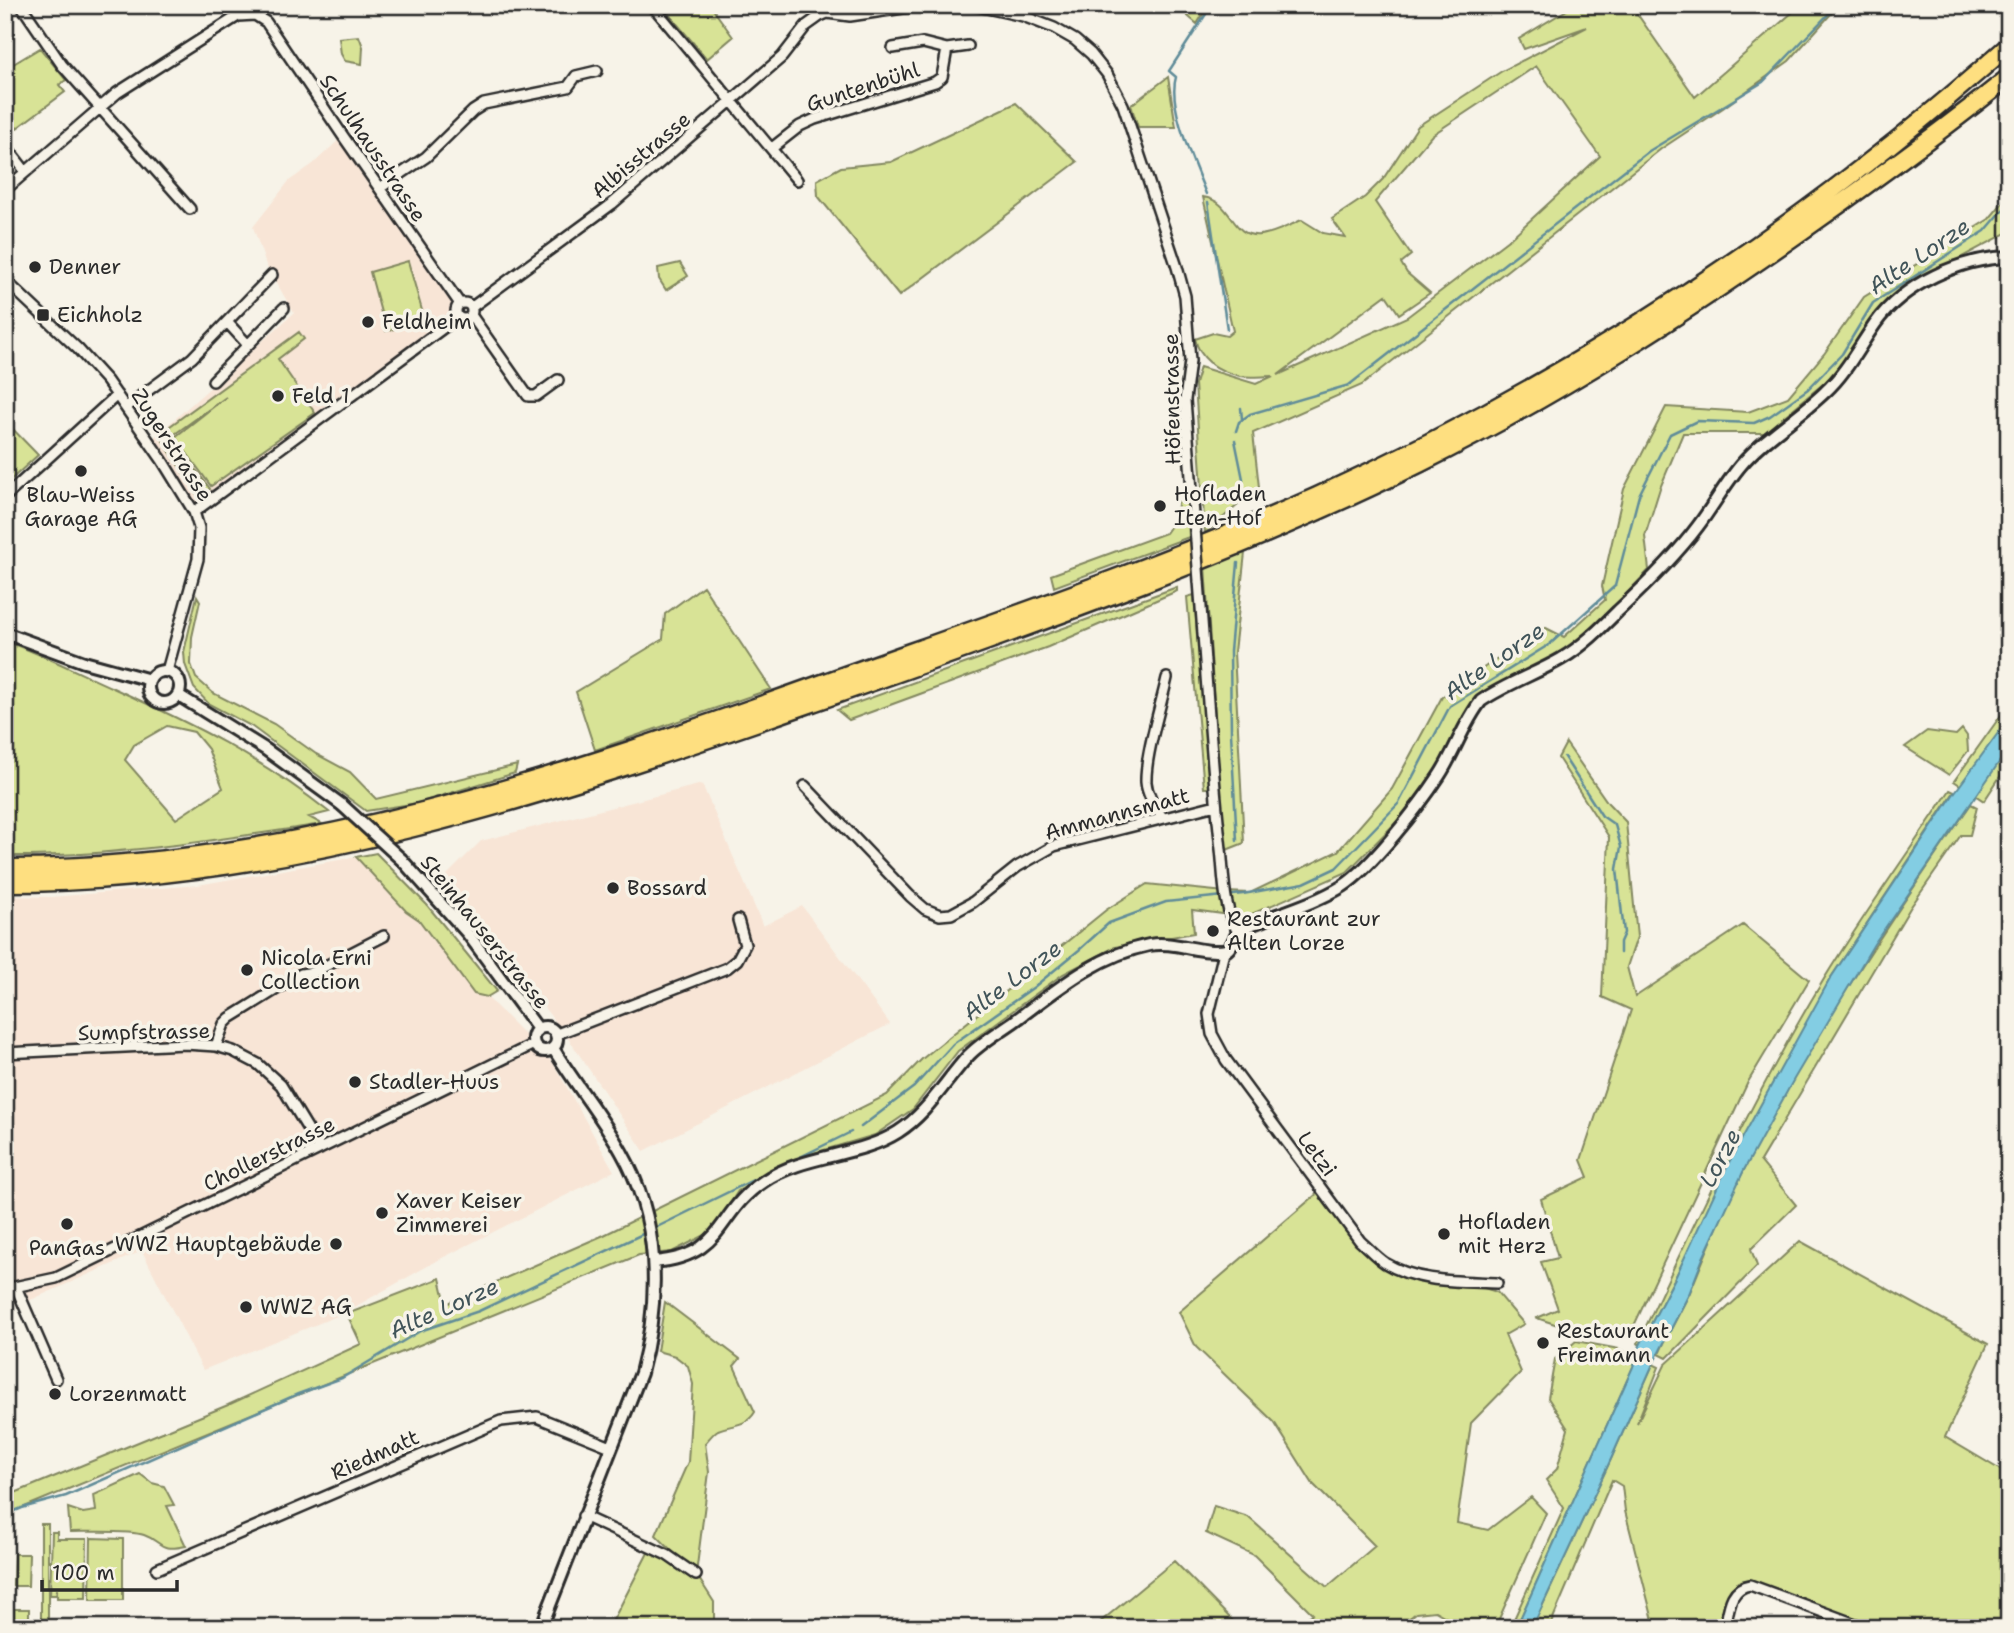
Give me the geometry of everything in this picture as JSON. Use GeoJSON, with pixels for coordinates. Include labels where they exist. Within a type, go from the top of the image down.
{"type":"FeatureCollection","features":[{"type":"Feature","properties":{"kind":"highway"},"geometry":{"type":"LineString","coordinates":[[5,868],[129,864],[217,854],[320,836],[440,808],[542,779],[702,726],[1011,616],[1203,544],[1276,514],[1395,459],[1506,402],[1613,340],[1693,289],[1804,212],[1907,133],[2009,45]]}},
{"type":"Feature","properties":{"kind":"highway"},"geometry":{"type":"LineString","coordinates":[[1815,222],[1904,154],[2009,65]]}},
{"type":"Feature","properties":{"kind":"highway"},"geometry":{"type":"LineString","coordinates":[[5,883],[126,879],[220,868],[315,851],[536,796],[661,756],[1084,606],[1281,528],[1475,436],[1676,317],[1923,145],[2009,77]]}},
{"type":"Feature","properties":{"kind":"street"},"geometry":{"type":"LineString","coordinates":[[21,5],[62,65],[190,209]]}},
{"type":"Feature","properties":{"kind":"street"},"geometry":{"type":"LineString","coordinates":[[652,5],[797,180]]}},
{"type":"Feature","properties":{"kind":"street"},"geometry":{"type":"LineString","coordinates":[[815,5],[820,16],[827,13],[850,16],[923,5]]}},
{"type":"Feature","properties":{"kind":"street","name":"Höfenstrasse"},"geometry":{"type":"LineString","coordinates":[[973,5],[1023,16],[1054,28],[1075,40],[1107,74],[1124,105],[1177,267],[1185,296],[1190,361],[1185,400],[1216,806],[1230,914],[1238,932]]}},
{"type":"Feature","properties":{"kind":"street","name":"Schulhausstrasse"},"geometry":{"type":"LineString","coordinates":[[100,108],[117,93],[238,16],[256,15],[266,22],[460,304]]}},
{"type":"Feature","properties":{"kind":"street","name":"Albisstrasse"},"geometry":{"type":"LineString","coordinates":[[471,311],[612,204],[782,57],[806,26],[820,16]]}},
{"type":"Feature","properties":{"kind":"street","name":"Guntenbühl"},"geometry":{"type":"LineString","coordinates":[[893,48],[923,43],[947,48],[968,47]]}},
{"type":"Feature","properties":{"kind":"street","name":"Guntenbühl"},"geometry":{"type":"LineString","coordinates":[[772,148],[800,126],[815,119],[935,82],[942,77],[947,48]]}},
{"type":"Feature","properties":{"kind":"street"},"geometry":{"type":"LineString","coordinates":[[380,188],[426,157],[473,111],[484,104],[568,87],[576,76],[597,71]]}},
{"type":"Feature","properties":{"kind":"street"},"geometry":{"type":"LineString","coordinates":[[5,190],[100,108]]}},
{"type":"Feature","properties":{"kind":"street"},"geometry":{"type":"LineString","coordinates":[[5,145],[26,172]]}},
{"type":"Feature","properties":{"kind":"street"},"geometry":{"type":"LineString","coordinates":[[653,1257],[680,1258],[694,1254],[718,1233],[747,1192],[767,1178],[801,1164],[887,1139],[909,1125],[973,1051],[1072,979],[1098,964],[1137,948],[1161,943],[1224,951],[1232,946],[1238,932],[1243,928],[1319,899],[1348,882],[1430,790],[1468,719],[1481,701],[1562,659],[1618,612],[1697,527],[1750,455],[1826,391],[1851,362],[1877,321],[1892,305],[1916,288],[1964,263],[1990,257],[2009,257]]}},
{"type":"Feature","properties":{"kind":"street"},"geometry":{"type":"LineString","coordinates":[[126,407],[183,366],[272,275]]}},
{"type":"Feature","properties":{"kind":"street","name":"Zugerstrasse"},"geometry":{"type":"LineString","coordinates":[[5,280],[78,349],[117,395],[194,512],[199,528],[198,559],[167,671]]}},
{"type":"Feature","properties":{"kind":"street"},"geometry":{"type":"LineString","coordinates":[[458,317],[456,310],[460,304],[466,302],[528,396],[536,396],[558,380]]}},
{"type":"Feature","properties":{"kind":"street"},"geometry":{"type":"LineString","coordinates":[[213,381],[284,308]]}},
{"type":"Feature","properties":{"kind":"street"},"geometry":{"type":"LineString","coordinates":[[458,317],[464,319],[471,311]]}},
{"type":"Feature","properties":{"kind":"street"},"geometry":{"type":"LineString","coordinates":[[194,512],[458,317]]}},
{"type":"Feature","properties":{"kind":"street"},"geometry":{"type":"LineString","coordinates":[[227,322],[248,345]]}},
{"type":"Feature","properties":{"kind":"street"},"geometry":{"type":"LineString","coordinates":[[5,497],[117,395]]}},
{"type":"Feature","properties":{"kind":"street"},"geometry":{"type":"LineString","coordinates":[[5,633],[84,662],[150,680]]}},
{"type":"Feature","properties":{"kind":"street"},"geometry":{"type":"LineString","coordinates":[[167,671],[179,680],[178,695],[164,703],[155,699],[149,691],[150,680],[157,673],[167,671]]}},
{"type":"Feature","properties":{"kind":"street"},"geometry":{"type":"LineString","coordinates":[[1162,817],[1151,800],[1146,783],[1167,678]]}},
{"type":"Feature","properties":{"kind":"street","name":"Steinhauserstrasse"},"geometry":{"type":"LineString","coordinates":[[178,695],[274,755],[342,805],[402,860],[468,934],[538,1029]]}},
{"type":"Feature","properties":{"kind":"street","name":"Ammannsmatt"},"geometry":{"type":"LineString","coordinates":[[805,786],[910,896],[925,909],[940,915],[951,914],[973,902],[1017,867],[1054,846],[1162,817],[1216,806]]}},
{"type":"Feature","properties":{"kind":"street","name":"Steinhauserstrasse"},"geometry":{"type":"LineString","coordinates":[[556,1034],[727,968],[737,960],[745,945],[738,920]]}},
{"type":"Feature","properties":{"kind":"street"},"geometry":{"type":"LineString","coordinates":[[216,1046],[219,1033],[230,1018],[301,974],[314,972],[384,936]]}},
{"type":"Feature","properties":{"kind":"street","name":"Letzi"},"geometry":{"type":"LineString","coordinates":[[1224,951],[1209,1014],[1212,1034],[1226,1060],[1360,1241],[1385,1262],[1408,1274],[1434,1279],[1497,1283]]}},
{"type":"Feature","properties":{"kind":"street","name":"Steinhauserstrasse"},"geometry":{"type":"LineString","coordinates":[[549,1027],[556,1034],[557,1042],[553,1048],[544,1051],[534,1044],[533,1036],[538,1029],[549,1027]]}},
{"type":"Feature","properties":{"kind":"street","name":"Sumpfstrasse"},"geometry":{"type":"LineString","coordinates":[[5,1053],[178,1044],[216,1046],[244,1056],[272,1075],[290,1097],[320,1149]]}},
{"type":"Feature","properties":{"kind":"street","name":"Chollerstrasse"},"geometry":{"type":"LineString","coordinates":[[5,1289],[56,1278],[534,1044]]}},
{"type":"Feature","properties":{"kind":"street"},"geometry":{"type":"LineString","coordinates":[[541,1628],[641,1373],[653,1317],[653,1257],[643,1201],[620,1149],[553,1048]]}},
{"type":"Feature","properties":{"kind":"street"},"geometry":{"type":"LineString","coordinates":[[16,1287],[56,1379]]}},
{"type":"Feature","properties":{"kind":"street","name":"Riedmatt"},"geometry":{"type":"LineString","coordinates":[[157,1569],[501,1421],[537,1417],[611,1447]]}},
{"type":"Feature","properties":{"kind":"street"},"geometry":{"type":"LineString","coordinates":[[583,1516],[667,1555],[696,1574]]}},
{"type":"Feature","properties":{"kind":"street"},"geometry":{"type":"LineString","coordinates":[[1725,1628],[1732,1598],[1742,1586],[1750,1585],[1866,1628]]}},
{"type":"Feature","properties":{"kind":"shaded area","name":"Feldheim"},"geometry":{"type":"Polygon","coordinates":[[[343,136],[460,304],[458,317],[194,512],[149,442],[294,313],[266,265],[253,227],[289,181],[313,164],[343,136]]]}},
{"type":"Feature","properties":{"kind":"shaded area"},"geometry":{"type":"Polygon","coordinates":[[[702,784],[763,926],[802,906],[890,1024],[644,1151],[570,1041],[444,878],[481,841],[702,784]]]}},
{"type":"Feature","properties":{"kind":"shaded area"},"geometry":{"type":"Polygon","coordinates":[[[356,857],[406,911],[419,920],[474,994],[487,997],[553,1063],[614,1171],[442,1258],[342,1314],[203,1370],[142,1251],[26,1302],[23,1298],[5,1302],[5,896],[51,897],[198,885],[356,857]]]}},
{"type":"Feature","properties":{"kind":"green space"},"geometry":{"type":"Polygon","coordinates":[[[661,5],[710,5],[733,37],[707,59],[661,5]]]}},
{"type":"Feature","properties":{"kind":"green space"},"geometry":{"type":"Polygon","coordinates":[[[1175,5],[1205,5],[1207,8],[1197,24],[1175,5]]]}},
{"type":"Feature","properties":{"kind":"green space"},"geometry":{"type":"Polygon","coordinates":[[[1575,5],[1631,5],[1695,97],[1801,5],[1839,5],[1789,61],[1661,149],[1362,385],[1253,433],[1259,487],[1205,533],[1195,384],[1200,367],[1256,384],[1273,376],[1244,377],[1224,371],[1211,364],[1197,346],[1195,339],[1213,333],[1227,336],[1233,331],[1203,197],[1221,205],[1243,231],[1250,234],[1271,233],[1302,220],[1323,233],[1345,237],[1332,219],[1365,197],[1383,179],[1418,126],[1502,71],[1587,27],[1524,49],[1519,39],[1575,5]],[[1536,66],[1432,135],[1375,202],[1411,255],[1401,263],[1407,273],[1430,293],[1399,314],[1386,295],[1278,375],[1407,317],[1512,237],[1600,156],[1536,66]]]}},
{"type":"Feature","properties":{"kind":"green space"},"geometry":{"type":"Polygon","coordinates":[[[359,36],[363,47],[362,64],[345,61],[341,54],[339,38],[359,36]]]}},
{"type":"Feature","properties":{"kind":"green space"},"geometry":{"type":"Polygon","coordinates":[[[40,48],[66,80],[59,85],[65,92],[5,137],[5,69],[40,48]]]}},
{"type":"Feature","properties":{"kind":"green space"},"geometry":{"type":"Polygon","coordinates":[[[1168,77],[1176,127],[1138,127],[1131,105],[1168,77]]]}},
{"type":"Feature","properties":{"kind":"green space"},"geometry":{"type":"Polygon","coordinates":[[[1016,103],[1077,162],[899,296],[818,196],[817,180],[841,167],[891,162],[1016,103]]]}},
{"type":"Feature","properties":{"kind":"green space"},"geometry":{"type":"Polygon","coordinates":[[[2009,195],[2007,233],[1902,289],[1847,364],[1764,433],[1683,433],[1660,488],[1645,536],[1649,570],[1586,636],[1518,680],[1479,697],[1421,797],[1347,872],[1245,917],[1192,910],[1194,933],[1115,947],[1063,974],[958,1051],[913,1109],[875,1135],[814,1153],[738,1191],[713,1231],[672,1252],[639,1255],[5,1515],[5,1497],[228,1405],[361,1344],[347,1314],[440,1278],[446,1304],[604,1235],[887,1095],[922,1059],[1106,910],[1147,884],[1250,893],[1338,851],[1392,789],[1442,697],[1546,628],[1564,637],[1605,600],[1602,586],[1624,489],[1666,407],[1748,412],[1788,397],[1824,354],[1864,297],[1989,219],[2009,195]]]}},
{"type":"Feature","properties":{"kind":"green space"},"geometry":{"type":"Polygon","coordinates":[[[408,261],[425,321],[386,331],[370,272],[408,261]]]}},
{"type":"Feature","properties":{"kind":"green space"},"geometry":{"type":"Polygon","coordinates":[[[680,263],[688,276],[666,290],[659,279],[658,268],[680,263]]]}},
{"type":"Feature","properties":{"kind":"green space"},"geometry":{"type":"Polygon","coordinates":[[[299,332],[304,339],[278,359],[315,413],[211,486],[175,437],[226,397],[172,436],[166,429],[299,332]]]}},
{"type":"Feature","properties":{"kind":"green space"},"geometry":{"type":"Polygon","coordinates":[[[5,421],[38,455],[5,485],[5,421]]]}},
{"type":"Feature","properties":{"kind":"green space"},"geometry":{"type":"Polygon","coordinates":[[[172,437],[210,489],[198,496],[163,441],[172,437]]]}},
{"type":"Feature","properties":{"kind":"green space"},"geometry":{"type":"Polygon","coordinates":[[[1181,490],[1187,493],[1189,537],[1054,587],[1051,575],[1166,533],[1175,520],[1181,490]]]}},
{"type":"Feature","properties":{"kind":"green space"},"geometry":{"type":"Polygon","coordinates":[[[1245,553],[1234,652],[1244,843],[1224,851],[1205,566],[1245,553]]]}},
{"type":"Feature","properties":{"kind":"green space"},"geometry":{"type":"Polygon","coordinates":[[[703,586],[771,689],[595,750],[576,692],[663,639],[665,614],[703,586]]]}},
{"type":"Feature","properties":{"kind":"green space"},"geometry":{"type":"Polygon","coordinates":[[[1177,587],[1177,591],[1048,647],[849,720],[837,710],[1177,587]]]}},
{"type":"Feature","properties":{"kind":"green space"},"geometry":{"type":"Polygon","coordinates":[[[1194,595],[1210,788],[1204,788],[1187,597],[1194,595]]]}},
{"type":"Feature","properties":{"kind":"green space"},"geometry":{"type":"Polygon","coordinates":[[[197,596],[200,601],[192,637],[191,664],[196,678],[213,693],[274,724],[316,754],[350,772],[376,799],[517,765],[515,773],[418,803],[366,811],[251,726],[209,704],[194,688],[185,664],[184,652],[197,596]]]}},
{"type":"Feature","properties":{"kind":"green space"},"geometry":{"type":"Polygon","coordinates":[[[5,641],[59,663],[198,729],[277,774],[329,812],[309,817],[322,824],[204,841],[124,851],[5,856],[5,641]],[[167,726],[134,745],[125,760],[176,819],[223,788],[208,749],[194,732],[167,726]]]}},
{"type":"Feature","properties":{"kind":"green space"},"geometry":{"type":"Polygon","coordinates":[[[2009,704],[2009,763],[1984,801],[1954,781],[2009,704]]]}},
{"type":"Feature","properties":{"kind":"green space"},"geometry":{"type":"Polygon","coordinates":[[[1962,729],[1967,736],[1968,751],[1949,775],[1905,747],[1927,731],[1956,735],[1962,729]]]}},
{"type":"Feature","properties":{"kind":"green space"},"geometry":{"type":"Polygon","coordinates":[[[1566,743],[1608,803],[1626,822],[1637,937],[1627,967],[1635,997],[1743,925],[1809,980],[1748,1082],[1632,1330],[1607,1333],[1584,1332],[1537,1318],[1558,1309],[1541,1262],[1558,1258],[1541,1199],[1588,1177],[1581,1160],[1631,1010],[1602,997],[1609,837],[1558,758],[1566,743]]]}},
{"type":"Feature","properties":{"kind":"green space"},"geometry":{"type":"Polygon","coordinates":[[[1950,790],[1954,792],[1830,979],[1640,1345],[1638,1343],[1726,1159],[1798,1023],[1854,931],[1950,790]]]}},
{"type":"Feature","properties":{"kind":"green space"},"geometry":{"type":"Polygon","coordinates":[[[1971,804],[1977,807],[1970,835],[1961,835],[1910,908],[1760,1161],[1796,1205],[1751,1249],[1757,1266],[1667,1358],[1659,1354],[1690,1292],[1736,1185],[1795,1075],[1880,938],[1971,804]]]}},
{"type":"Feature","properties":{"kind":"green space"},"geometry":{"type":"Polygon","coordinates":[[[376,853],[427,905],[497,991],[487,997],[474,994],[419,920],[406,911],[356,857],[376,853]]]}},
{"type":"Feature","properties":{"kind":"green space"},"geometry":{"type":"Polygon","coordinates":[[[1319,1192],[1357,1245],[1380,1266],[1410,1279],[1497,1292],[1524,1324],[1505,1335],[1521,1372],[1471,1423],[1457,1523],[1488,1530],[1531,1497],[1546,1513],[1495,1628],[1465,1628],[1435,1611],[1416,1613],[1397,1628],[1289,1628],[1313,1614],[1254,1555],[1206,1533],[1214,1506],[1248,1517],[1327,1587],[1375,1546],[1313,1484],[1274,1422],[1196,1347],[1179,1312],[1319,1192]]]}},
{"type":"Feature","properties":{"kind":"green space"},"geometry":{"type":"Polygon","coordinates":[[[1800,1241],[1988,1344],[1945,1437],[2009,1475],[2009,1628],[1876,1628],[1750,1580],[1735,1585],[1730,1591],[1724,1604],[1720,1628],[1655,1628],[1625,1511],[1622,1486],[1612,1480],[1549,1628],[1532,1628],[1653,1364],[1659,1367],[1637,1423],[1665,1365],[1800,1241]]]}},
{"type":"Feature","properties":{"kind":"green space"},"geometry":{"type":"Polygon","coordinates":[[[665,1302],[740,1359],[734,1366],[755,1412],[743,1423],[718,1430],[705,1443],[709,1472],[696,1574],[714,1602],[714,1628],[609,1628],[651,1547],[692,1571],[656,1535],[688,1462],[693,1384],[688,1366],[675,1356],[657,1351],[665,1302]]]}},
{"type":"Feature","properties":{"kind":"green space"},"geometry":{"type":"Polygon","coordinates":[[[1576,1341],[1619,1349],[1637,1358],[1516,1628],[1510,1628],[1564,1508],[1546,1480],[1557,1469],[1568,1429],[1548,1398],[1555,1359],[1576,1341]]]}},
{"type":"Feature","properties":{"kind":"green space"},"geometry":{"type":"Polygon","coordinates":[[[140,1474],[152,1483],[164,1486],[174,1505],[167,1506],[186,1546],[165,1547],[137,1533],[70,1532],[68,1508],[83,1513],[96,1511],[94,1495],[140,1474]]]}},
{"type":"Feature","properties":{"kind":"green space"},"geometry":{"type":"Polygon","coordinates":[[[41,1524],[48,1524],[48,1628],[41,1628],[41,1524]]]}},
{"type":"Feature","properties":{"kind":"green space"},"geometry":{"type":"Polygon","coordinates":[[[52,1532],[57,1532],[57,1539],[87,1539],[86,1598],[57,1598],[57,1589],[56,1595],[50,1595],[52,1532]]]}},
{"type":"Feature","properties":{"kind":"green space"},"geometry":{"type":"Polygon","coordinates":[[[91,1538],[123,1539],[123,1600],[90,1600],[91,1538]]]}},
{"type":"Feature","properties":{"kind":"green space"},"geometry":{"type":"Polygon","coordinates":[[[14,1554],[29,1554],[28,1586],[13,1586],[14,1554]]]}},
{"type":"Feature","properties":{"kind":"green space"},"geometry":{"type":"Polygon","coordinates":[[[1174,1561],[1240,1628],[1093,1628],[1174,1561]]]}},
{"type":"Feature","properties":{"kind":"green space"},"geometry":{"type":"Polygon","coordinates":[[[14,1609],[29,1609],[29,1628],[14,1628],[14,1609]]]}},
{"type":"Feature","properties":{"kind":"water"},"geometry":{"type":"Polygon","coordinates":[[[2009,718],[2009,748],[1874,944],[1744,1170],[1689,1294],[1653,1364],[1532,1628],[1516,1628],[1637,1358],[1640,1345],[1676,1276],[1728,1164],[1830,979],[1955,792],[2009,718]]]}},
{"type":"Feature","properties":{"kind":"waterway"},"geometry":{"type":"LineString","coordinates":[[1236,431],[1239,422],[1250,414],[1349,385],[1649,151],[1763,82],[1837,5]]}},
{"type":"Feature","properties":{"kind":"waterway"},"geometry":{"type":"LineString","coordinates":[[1206,14],[1169,71],[1176,77],[1175,104],[1179,120],[1206,194]]}},
{"type":"Feature","properties":{"kind":"waterway"},"geometry":{"type":"LineString","coordinates":[[1208,202],[1227,329]]}},
{"type":"Feature","properties":{"kind":"waterway","name":"Alte Lorze"},"geometry":{"type":"LineString","coordinates":[[861,1127],[914,1087],[953,1044],[1034,987],[1109,923],[1166,902],[1243,894],[1304,883],[1336,868],[1399,803],[1450,706],[1550,644],[1615,586],[1639,495],[1670,434],[1697,421],[1754,423],[1770,416],[1808,389],[1842,354],[1873,303],[1985,231],[2009,203]]}},
{"type":"Feature","properties":{"kind":"waterway"},"geometry":{"type":"LineString","coordinates":[[1241,408],[1242,419]]}},
{"type":"Feature","properties":{"kind":"waterway"},"geometry":{"type":"LineString","coordinates":[[1235,440],[1243,479],[1241,498]]}},
{"type":"Feature","properties":{"kind":"waterway"},"geometry":{"type":"LineString","coordinates":[[1237,841],[1230,651],[1238,563]]}},
{"type":"Feature","properties":{"kind":"waterway"},"geometry":{"type":"LineString","coordinates":[[1564,757],[1602,816],[1615,825],[1621,847],[1617,869],[1624,933],[1620,942],[1620,953]]}},
{"type":"Feature","properties":{"kind":"waterway","name":"Alte Lorze"},"geometry":{"type":"LineString","coordinates":[[653,1229],[851,1132]]}},
{"type":"Feature","properties":{"kind":"waterway","name":"Alte Lorze"},"geometry":{"type":"LineString","coordinates":[[5,1515],[66,1496],[298,1394],[342,1378],[420,1331],[479,1311],[647,1232]]}},
{"type":"Feature","properties":{"kind":"place","name":"Denner"},"geometry":{"type":"Point","coordinates":[35,267]}},
{"type":"Feature","properties":{"kind":"place","name":"Eichholz"},"geometry":{"type":"Point","coordinates":[43,315]}},
{"type":"Feature","properties":{"kind":"place","name":"Feldheim"},"geometry":{"type":"Point","coordinates":[368,322]}},
{"type":"Feature","properties":{"kind":"place","name":"Feld 1"},"geometry":{"type":"Point","coordinates":[278,396]}},
{"type":"Feature","properties":{"kind":"place","name":"Blau-Weiss Garage AG"},"geometry":{"type":"Point","coordinates":[81,471]}},
{"type":"Feature","properties":{"kind":"place","name":"Hofladen Iten-Hof"},"geometry":{"type":"Point","coordinates":[1160,506]}},
{"type":"Feature","properties":{"kind":"place","name":"Bossard"},"geometry":{"type":"Point","coordinates":[613,888]}},
{"type":"Feature","properties":{"kind":"place","name":"Restaurant zur Alten Lorze"},"geometry":{"type":"Point","coordinates":[1213,931]}},
{"type":"Feature","properties":{"kind":"place","name":"Nicola Erni Collection"},"geometry":{"type":"Point","coordinates":[247,970]}},
{"type":"Feature","properties":{"kind":"place","name":"Stadler-Huus"},"geometry":{"type":"Point","coordinates":[355,1082]}},
{"type":"Feature","properties":{"kind":"place","name":"Xaver Keiser Zimmerei"},"geometry":{"type":"Point","coordinates":[382,1213]}},
{"type":"Feature","properties":{"kind":"place","name":"PanGas"},"geometry":{"type":"Point","coordinates":[67,1224]}},
{"type":"Feature","properties":{"kind":"place","name":"Hofladen mit Herz"},"geometry":{"type":"Point","coordinates":[1444,1234]}},
{"type":"Feature","properties":{"kind":"place","name":"WWZ Hauptgebäude"},"geometry":{"type":"Point","coordinates":[336,1244]}},
{"type":"Feature","properties":{"kind":"place","name":"WWZ AG"},"geometry":{"type":"Point","coordinates":[246,1307]}},
{"type":"Feature","properties":{"kind":"place","name":"Restaurant Freimann"},"geometry":{"type":"Point","coordinates":[1543,1343]}},
{"type":"Feature","properties":{"kind":"place","name":"Lorzenmatt"},"geometry":{"type":"Point","coordinates":[55,1394]}},
{"type":"Feature","properties":{"kind":"water label","name":"Lorze"},"geometry":{"type":"Point","coordinates":[1720,1158]}}]}
